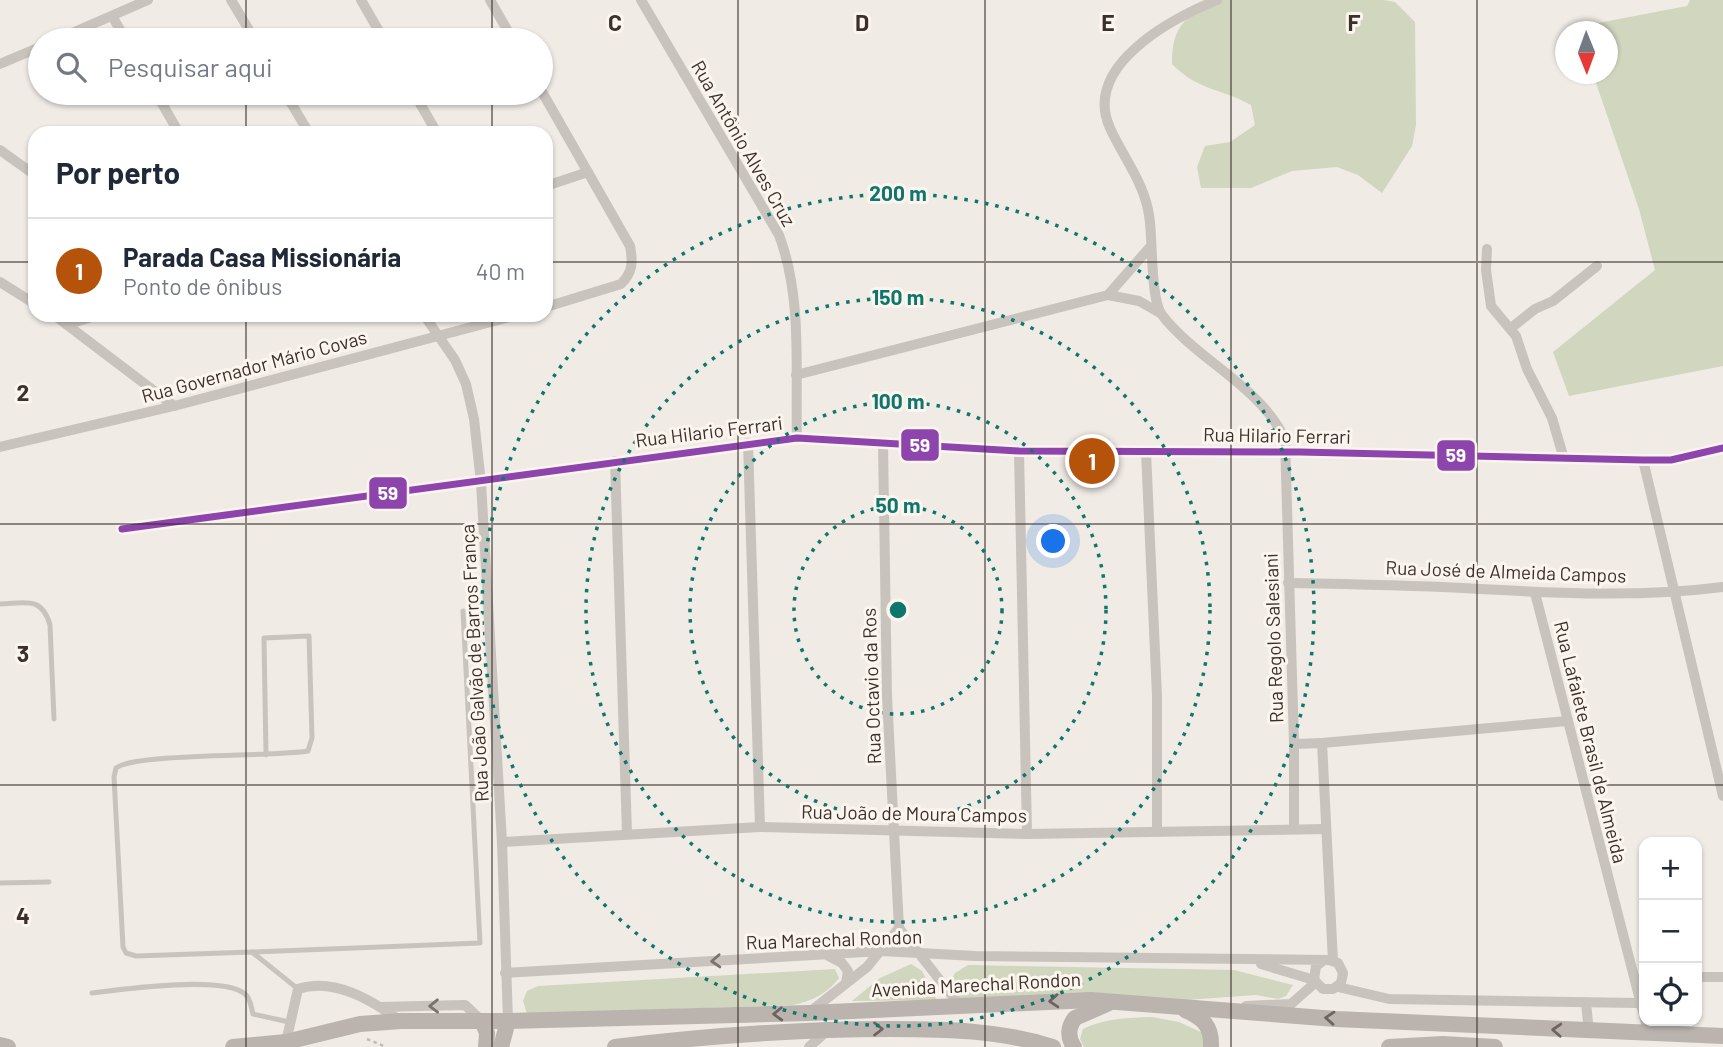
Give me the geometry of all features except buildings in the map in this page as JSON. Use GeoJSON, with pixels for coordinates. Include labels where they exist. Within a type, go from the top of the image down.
{"type":"FeatureCollection","features":[{"type":"Feature","properties":{"kind":"main road","name":"Avenida Marechal Rondon"},"geometry":{"type":"LineString","coordinates":[[233,1047],[286,1042],[360,1024],[401,1021],[809,1013],[1063,1000],[1175,1005],[1336,1019],[1649,1035],[1723,1036]]}},
{"type":"Feature","properties":{"kind":"main road"},"geometry":{"type":"LineString","coordinates":[[1074,1047],[1069,1040],[1075,1018],[1116,1001]]}},
{"type":"Feature","properties":{"kind":"main road"},"geometry":{"type":"LineString","coordinates":[[1175,1005],[1202,1017],[1208,1026],[1211,1047]]}},
{"type":"Feature","properties":{"kind":"main road"},"geometry":{"type":"LineString","coordinates":[[482,1021],[488,1033],[486,1047]]}},
{"type":"Feature","properties":{"kind":"main road"},"geometry":{"type":"LineString","coordinates":[[501,1047],[508,1021]]}},
{"type":"Feature","properties":{"kind":"main road","name":"Avenida Marechal Rondon"},"geometry":{"type":"LineString","coordinates":[[615,1047],[686,1038],[829,1029],[961,1029],[1053,1047]]}},
{"type":"Feature","properties":{"kind":"main road"},"geometry":{"type":"LineString","coordinates":[[0,1045],[8,1047]]}},
{"type":"Feature","properties":{"kind":"main road"},"geometry":{"type":"LineString","coordinates":[[1389,1047],[1494,1047]]}},
{"type":"Feature","properties":{"kind":"street"},"geometry":{"type":"LineString","coordinates":[[84,28],[148,0]]}},
{"type":"Feature","properties":{"kind":"street"},"geometry":{"type":"LineString","coordinates":[[231,0],[248,28]]}},
{"type":"Feature","properties":{"kind":"street"},"geometry":{"type":"LineString","coordinates":[[361,0],[377,28]]}},
{"type":"Feature","properties":{"kind":"street"},"geometry":{"type":"LineString","coordinates":[[490,0],[506,28]]}},
{"type":"Feature","properties":{"kind":"street","name":"Rua Antônio Alves Cruz"},"geometry":{"type":"LineString","coordinates":[[641,0],[779,235],[790,264],[795,297],[797,438]]}},
{"type":"Feature","properties":{"kind":"street"},"geometry":{"type":"LineString","coordinates":[[1160,313],[1150,247],[1150,216],[1142,187],[1109,125],[1104,105],[1106,85],[1116,69],[1166,23],[1217,0]]}},
{"type":"Feature","properties":{"kind":"street"},"geometry":{"type":"LineString","coordinates":[[113,16],[120,28]]}},
{"type":"Feature","properties":{"kind":"street"},"geometry":{"type":"LineString","coordinates":[[0,64],[28,52]]}},
{"type":"Feature","properties":{"kind":"street"},"geometry":{"type":"LineString","coordinates":[[163,105],[175,126]]}},
{"type":"Feature","properties":{"kind":"street"},"geometry":{"type":"LineString","coordinates":[[292,105],[305,126]]}},
{"type":"Feature","properties":{"kind":"street"},"geometry":{"type":"LineString","coordinates":[[421,105],[433,126]]}},
{"type":"Feature","properties":{"kind":"street"},"geometry":{"type":"LineString","coordinates":[[549,105],[630,246],[633,261],[629,275],[621,284],[607,291],[553,305]]}},
{"type":"Feature","properties":{"kind":"street"},"geometry":{"type":"LineString","coordinates":[[0,150],[28,170]]}},
{"type":"Feature","properties":{"kind":"street"},"geometry":{"type":"LineString","coordinates":[[553,184],[587,172]]}},
{"type":"Feature","properties":{"kind":"street"},"geometry":{"type":"LineString","coordinates":[[1108,295],[1150,247]]}},
{"type":"Feature","properties":{"kind":"street"},"geometry":{"type":"LineString","coordinates":[[1487,250],[1486,270],[1491,306],[1511,328],[1552,418],[1564,459]]}},
{"type":"Feature","properties":{"kind":"street"},"geometry":{"type":"LineString","coordinates":[[1511,328],[1535,309],[1553,301],[1597,266]]}},
{"type":"Feature","properties":{"kind":"street"},"geometry":{"type":"LineString","coordinates":[[0,283],[28,299]]}},
{"type":"Feature","properties":{"kind":"street"},"geometry":{"type":"LineString","coordinates":[[796,375],[1108,295],[1139,301],[1160,313],[1272,416],[1285,439],[1287,452]]}},
{"type":"Feature","properties":{"kind":"street"},"geometry":{"type":"LineString","coordinates":[[66,322],[174,406]]}},
{"type":"Feature","properties":{"kind":"street"},"geometry":{"type":"LineString","coordinates":[[69,324],[75,322]]}},
{"type":"Feature","properties":{"kind":"street","name":"Rua João Galvão de Barros França"},"geometry":{"type":"LineString","coordinates":[[429,322],[466,384],[474,419],[481,483],[502,842],[508,1021]]}},
{"type":"Feature","properties":{"kind":"street","name":"Rua Governador Mário Covas"},"geometry":{"type":"LineString","coordinates":[[0,447],[174,406],[491,322]]}},
{"type":"Feature","properties":{"kind":"street","name":"Rua Hilario Ferrari"},"geometry":{"type":"LineString","coordinates":[[122,529],[481,483],[615,461],[797,438],[1019,451],[1287,452],[1643,460],[1671,460],[1723,448]]}},
{"type":"Feature","properties":{"kind":"street"},"geometry":{"type":"LineString","coordinates":[[748,443],[760,827]]}},
{"type":"Feature","properties":{"kind":"street","name":"Rua Octavio da Ros"},"geometry":{"type":"LineString","coordinates":[[883,443],[887,696],[899,928]]}},
{"type":"Feature","properties":{"kind":"street"},"geometry":{"type":"LineString","coordinates":[[1019,451],[1027,834]]}},
{"type":"Feature","properties":{"kind":"street"},"geometry":{"type":"LineString","coordinates":[[1146,452],[1157,696],[1157,831]]}},
{"type":"Feature","properties":{"kind":"street","name":"Rua Regolo Salesiani"},"geometry":{"type":"LineString","coordinates":[[1287,452],[1288,583],[1294,744],[1567,720]]}},
{"type":"Feature","properties":{"kind":"street"},"geometry":{"type":"LineString","coordinates":[[1643,460],[1723,796]]}},
{"type":"Feature","properties":{"kind":"street"},"geometry":{"type":"LineString","coordinates":[[615,461],[627,833]]}},
{"type":"Feature","properties":{"kind":"street","name":"Rua José de Almeida Campos"},"geometry":{"type":"LineString","coordinates":[[1288,583],[1387,584],[1535,593],[1674,593],[1723,587]]}},
{"type":"Feature","properties":{"kind":"street","name":"Rua Lafaiete Brasil de Almeida"},"geometry":{"type":"LineString","coordinates":[[1535,593],[1639,1003]]}},
{"type":"Feature","properties":{"kind":"street"},"geometry":{"type":"LineString","coordinates":[[1322,743],[1329,961]]}},
{"type":"Feature","properties":{"kind":"street"},"geometry":{"type":"LineString","coordinates":[[1294,744],[1294,829]]}},
{"type":"Feature","properties":{"kind":"street","name":"Rua João de Moura Campos"},"geometry":{"type":"LineString","coordinates":[[502,842],[760,827],[1027,834],[1326,828]]}},
{"type":"Feature","properties":{"kind":"street"},"geometry":{"type":"LineString","coordinates":[[809,1013],[882,951],[899,928],[961,1007]]}},
{"type":"Feature","properties":{"kind":"street","name":"Rua Marechal Rondon"},"geometry":{"type":"LineString","coordinates":[[505,973],[882,951],[1248,960]]}},
{"type":"Feature","properties":{"kind":"street"},"geometry":{"type":"LineString","coordinates":[[826,954],[842,963],[848,971],[846,983]]}},
{"type":"Feature","properties":{"kind":"street"},"geometry":{"type":"LineString","coordinates":[[1248,960],[1329,961],[1343,973],[1338,987]]}},
{"type":"Feature","properties":{"kind":"street"},"geometry":{"type":"LineString","coordinates":[[1248,960],[1315,981],[1323,989],[1338,987],[1389,999],[1639,1003]]}},
{"type":"Feature","properties":{"kind":"street"},"geometry":{"type":"LineString","coordinates":[[1221,1009],[1292,1004],[1315,981],[1316,966],[1329,961]]}},
{"type":"Feature","properties":{"kind":"street"},"geometry":{"type":"LineString","coordinates":[[1702,977],[1723,976]]}},
{"type":"Feature","properties":{"kind":"street"},"geometry":{"type":"LineString","coordinates":[[1632,978],[1639,978]]}},
{"type":"Feature","properties":{"kind":"street"},"geometry":{"type":"LineString","coordinates":[[286,1042],[298,989],[309,986],[330,986],[380,1007],[401,1021]]}},
{"type":"Feature","properties":{"kind":"street"},"geometry":{"type":"LineString","coordinates":[[1586,1003],[1589,1032]]}},
{"type":"Feature","properties":{"kind":"street"},"geometry":{"type":"LineString","coordinates":[[380,1007],[466,1005],[482,1021]]}},
{"type":"Feature","properties":{"kind":"street","name":"Rua Lafaiete Brasil de Almeida"},"geometry":{"type":"LineString","coordinates":[[1646,1026],[1649,1035]]}},
{"type":"Feature","properties":{"kind":"street"},"geometry":{"type":"LineString","coordinates":[[809,1047],[829,1029]]}},
{"type":"Feature","properties":{"kind":"street"},"geometry":{"type":"LineString","coordinates":[[686,1038],[704,1047]]}},
{"type":"Feature","properties":{"kind":"lane"},"geometry":{"type":"LineString","coordinates":[[0,604],[31,603],[41,606],[47,612],[50,625],[54,719]]}},
{"type":"Feature","properties":{"kind":"lane"},"geometry":{"type":"LineString","coordinates":[[266,755],[264,638],[309,636],[311,745],[308,751],[266,755],[135,760],[116,768],[114,777],[120,928],[126,953],[136,956],[480,943],[463,611]]}},
{"type":"Feature","properties":{"kind":"lane"},"geometry":{"type":"LineString","coordinates":[[0,883],[49,882]]}},
{"type":"Feature","properties":{"kind":"lane"},"geometry":{"type":"LineString","coordinates":[[252,952],[298,989]]}},
{"type":"Feature","properties":{"kind":"lane"},"geometry":{"type":"LineString","coordinates":[[92,993],[216,984],[244,992],[253,1014],[289,1022]]}},
{"type":"Feature","properties":{"kind":"green space"},"geometry":{"type":"Polygon","coordinates":[[[1209,0],[1384,0],[1395,2],[1415,22],[1416,125],[1412,146],[1382,193],[1358,175],[1337,167],[1292,171],[1251,188],[1201,188],[1197,167],[1205,146],[1230,142],[1255,125],[1251,105],[1201,85],[1172,64],[1174,42],[1180,27],[1209,0]]]}},
{"type":"Feature","properties":{"kind":"green space"},"geometry":{"type":"Polygon","coordinates":[[[1690,0],[1723,0],[1723,366],[1569,396],[1553,352],[1655,270],[1639,209],[1596,84],[1618,84],[1618,21],[1608,21],[1687,6],[1690,0]]]}},
{"type":"Feature","properties":{"kind":"green space"},"geometry":{"type":"Polygon","coordinates":[[[911,964],[922,971],[937,1000],[852,1001],[880,978],[911,964]]]}},
{"type":"Feature","properties":{"kind":"green space"},"geometry":{"type":"Polygon","coordinates":[[[968,965],[1234,970],[1293,985],[1286,996],[1278,999],[1256,995],[1171,1001],[959,999],[949,986],[955,973],[968,965]]]}},
{"type":"Feature","properties":{"kind":"green space"},"geometry":{"type":"Polygon","coordinates":[[[835,969],[839,978],[830,988],[813,999],[793,1005],[527,1014],[523,1001],[527,991],[538,986],[835,969]]]}},
{"type":"Feature","properties":{"kind":"green space"},"geometry":{"type":"Polygon","coordinates":[[[1152,1017],[1179,1022],[1203,1033],[1207,1047],[1084,1047],[1080,1039],[1083,1029],[1100,1023],[1152,1017]]]}},
{"type":"Feature","properties":{"kind":"transit line","name":"59"},"geometry":{"type":"LineString","coordinates":[[122,529],[797,438],[1019,451],[1300,452],[1643,460],[1671,460],[1723,448]]}},
{"type":"Feature","properties":{"kind":"place","name":"Parada Casa Missionária"},"geometry":{"type":"Point","coordinates":[1092,461]}}]}
